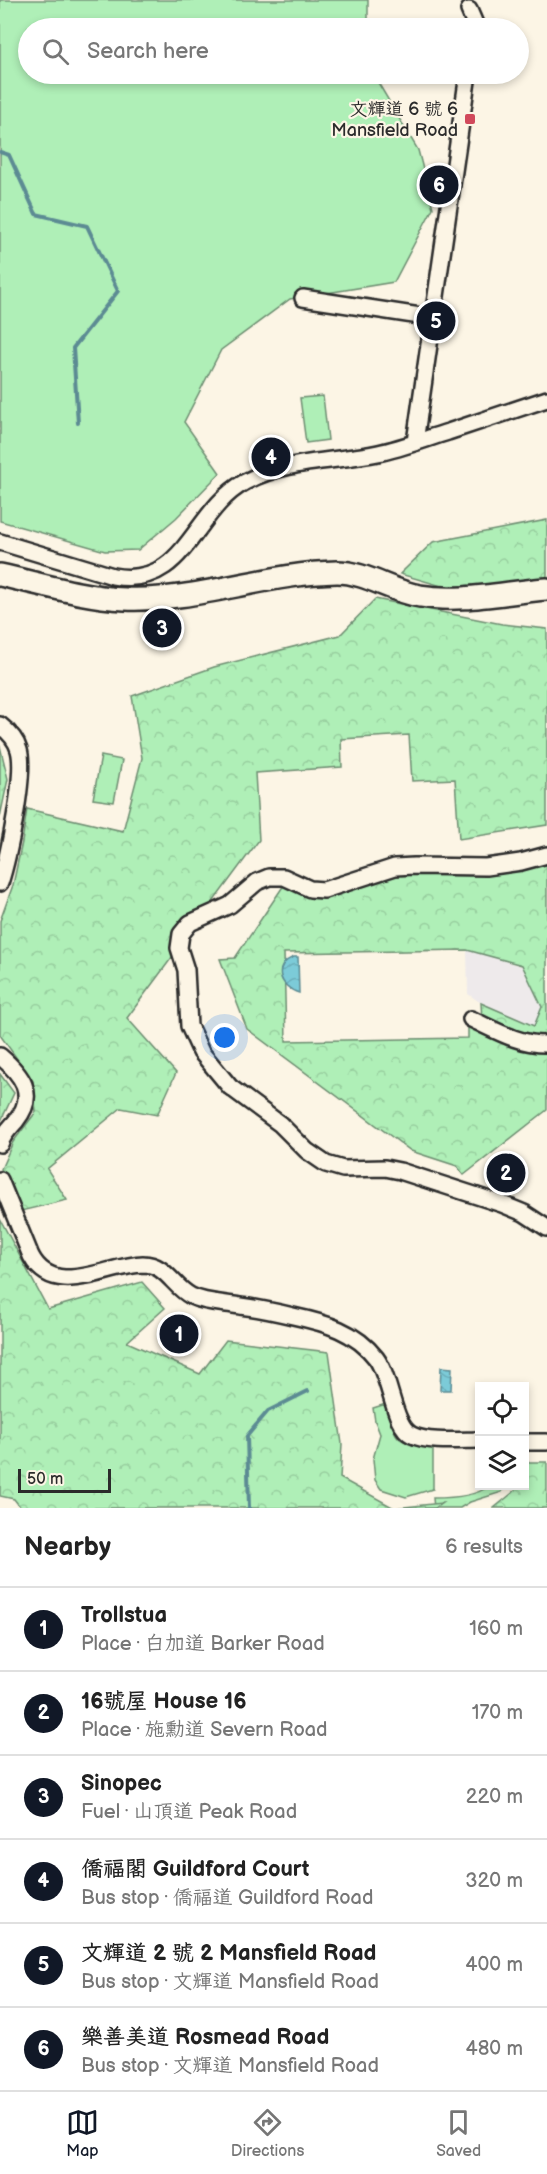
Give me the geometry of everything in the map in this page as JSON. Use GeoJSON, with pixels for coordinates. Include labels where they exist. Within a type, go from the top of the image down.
{"type":"FeatureCollection","features":[{"type":"Feature","properties":{"kind":"main road"},"geometry":{"type":"LineString","coordinates":[[0,574],[86,595],[126,599],[175,596],[288,576],[340,572],[412,595],[433,598],[456,598],[547,589]]}},
{"type":"Feature","properties":{"kind":"street"},"geometry":{"type":"LineString","coordinates":[[470,10],[473,18]]}},
{"type":"Feature","properties":{"kind":"street"},"geometry":{"type":"LineString","coordinates":[[415,442],[467,84]]}},
{"type":"Feature","properties":{"kind":"street"},"geometry":{"type":"LineString","coordinates":[[303,298],[433,318]]}},
{"type":"Feature","properties":{"kind":"street"},"geometry":{"type":"LineString","coordinates":[[0,542],[123,578],[146,576],[161,570],[174,560],[221,500],[237,486],[256,476],[288,467],[377,453],[547,399]]}},
{"type":"Feature","properties":{"kind":"street"},"geometry":{"type":"LineString","coordinates":[[0,725],[9,732],[16,743],[21,766],[9,849],[0,883]]}},
{"type":"Feature","properties":{"kind":"street"},"geometry":{"type":"LineString","coordinates":[[547,855],[521,862],[486,867],[395,867],[324,890],[310,889],[284,877],[269,877],[256,882],[230,905],[194,921],[181,934],[179,948],[186,970],[189,1026],[201,1052],[230,1087],[280,1124],[307,1151],[327,1164],[343,1169],[390,1168],[502,1204],[524,1213],[547,1228]]}},
{"type":"Feature","properties":{"kind":"street"},"geometry":{"type":"LineString","coordinates":[[471,1018],[512,1038],[547,1044]]}},
{"type":"Feature","properties":{"kind":"street"},"geometry":{"type":"LineString","coordinates":[[0,1056],[19,1075],[26,1094],[23,1111],[0,1144]]}},
{"type":"Feature","properties":{"kind":"street"},"geometry":{"type":"LineString","coordinates":[[0,1180],[31,1256],[36,1265],[45,1273],[74,1278],[135,1265],[152,1265],[162,1270],[186,1293],[198,1299],[267,1310],[338,1328],[362,1343],[376,1358],[386,1377],[399,1421],[406,1431],[419,1437],[475,1440]]}},
{"type":"Feature","properties":{"kind":"street"},"geometry":{"type":"LineString","coordinates":[[529,1442],[547,1442]]}},
{"type":"Feature","properties":{"kind":"shaded area"},"geometry":{"type":"Polygon","coordinates":[[[467,950],[522,966],[542,1007],[534,1026],[481,1003],[468,994],[467,950]]]}},
{"type":"Feature","properties":{"kind":"green space"},"geometry":{"type":"Polygon","coordinates":[[[0,0],[368,0],[368,18],[18,18],[18,84],[379,84],[418,150],[433,208],[394,282],[290,299],[221,350],[184,422],[220,473],[176,518],[138,550],[105,551],[0,521],[0,0]]]}},
{"type":"Feature","properties":{"kind":"green space"},"geometry":{"type":"Polygon","coordinates":[[[323,396],[328,440],[306,443],[300,398],[323,396]]]}},
{"type":"Feature","properties":{"kind":"green space"},"geometry":{"type":"Polygon","coordinates":[[[547,520],[547,582],[445,587],[400,574],[433,542],[547,520]]]}},
{"type":"Feature","properties":{"kind":"green space"},"geometry":{"type":"Polygon","coordinates":[[[375,599],[502,624],[547,629],[547,825],[459,839],[455,779],[412,781],[409,735],[341,739],[342,767],[255,773],[259,840],[127,1018],[176,1073],[157,1115],[121,1108],[47,1169],[67,1200],[21,1211],[1,1169],[13,1142],[36,1112],[33,1081],[0,1035],[0,921],[13,885],[27,809],[123,831],[142,758],[132,696],[214,667],[340,635],[375,599]]]}},
{"type":"Feature","properties":{"kind":"green space"},"geometry":{"type":"Polygon","coordinates":[[[0,746],[8,779],[0,817],[0,746]]]}},
{"type":"Feature","properties":{"kind":"green space"},"geometry":{"type":"Polygon","coordinates":[[[101,756],[122,760],[114,802],[93,799],[101,756]]]}},
{"type":"Feature","properties":{"kind":"green space"},"geometry":{"type":"Polygon","coordinates":[[[539,863],[547,865],[547,1040],[532,1039],[482,1019],[481,1003],[534,1026],[542,1007],[522,965],[467,950],[284,953],[286,1041],[468,1038],[468,1022],[547,1049],[547,1110],[464,1175],[457,1166],[411,1151],[247,1029],[220,959],[235,958],[286,882],[311,894],[387,874],[539,863]]]}},
{"type":"Feature","properties":{"kind":"green space"},"geometry":{"type":"Polygon","coordinates":[[[0,1074],[14,1093],[0,1123],[0,1074]]]}},
{"type":"Feature","properties":{"kind":"green space"},"geometry":{"type":"Polygon","coordinates":[[[0,1219],[48,1309],[142,1282],[165,1308],[127,1342],[200,1374],[226,1340],[329,1352],[342,1444],[340,1478],[394,1508],[21,1508],[14,1499],[0,1496],[0,1219]]]}},
{"type":"Feature","properties":{"kind":"green space"},"geometry":{"type":"Polygon","coordinates":[[[386,1404],[392,1426],[399,1438],[410,1443],[433,1445],[433,1489],[406,1497],[381,1489],[375,1480],[373,1459],[380,1434],[373,1408],[386,1404]]]}},
{"type":"Feature","properties":{"kind":"green space"},"geometry":{"type":"Polygon","coordinates":[[[529,1462],[547,1462],[547,1508],[494,1508],[516,1490],[529,1490],[529,1462]]]}},
{"type":"Feature","properties":{"kind":"green space"},"geometry":{"type":"Polygon","coordinates":[[[483,1490],[503,1490],[460,1508],[434,1508],[433,1498],[470,1495],[483,1490]]]}},
{"type":"Feature","properties":{"kind":"green space"},"geometry":{"type":"Polygon","coordinates":[[[442,1503],[435,1508],[394,1508],[442,1503]]]}},
{"type":"Feature","properties":{"kind":"water"},"geometry":{"type":"Polygon","coordinates":[[[294,957],[298,957],[299,993],[287,986],[281,976],[283,965],[294,957]]]}},
{"type":"Feature","properties":{"kind":"water"},"geometry":{"type":"Polygon","coordinates":[[[441,1367],[452,1368],[451,1390],[440,1390],[441,1367]]]}},
{"type":"Feature","properties":{"kind":"waterway"},"geometry":{"type":"LineString","coordinates":[[0,152],[9,155],[36,214],[87,226],[118,291],[73,348],[78,423]]}},
{"type":"Feature","properties":{"kind":"waterway"},"geometry":{"type":"LineString","coordinates":[[249,1508],[247,1436],[268,1411],[308,1391]]}},
{"type":"Feature","properties":{"kind":"place","name":"文輝道 6 號 6 Mansfield Road"},"geometry":{"type":"Point","coordinates":[470,119]}},
{"type":"Feature","properties":{"kind":"place","name":"樂善美道 Rosmead Road"},"geometry":{"type":"Point","coordinates":[439,185]}},
{"type":"Feature","properties":{"kind":"place","name":"文輝道 2 號 2 Mansfield Road"},"geometry":{"type":"Point","coordinates":[436,321]}},
{"type":"Feature","properties":{"kind":"place","name":"僑福閣 Guildford Court"},"geometry":{"type":"Point","coordinates":[271,457]}},
{"type":"Feature","properties":{"kind":"place","name":"Sinopec"},"geometry":{"type":"Point","coordinates":[162,628]}},
{"type":"Feature","properties":{"kind":"place","name":"16號屋 House 16"},"geometry":{"type":"Point","coordinates":[506,1173]}},
{"type":"Feature","properties":{"kind":"place","name":"Trollstua"},"geometry":{"type":"Point","coordinates":[179,1334]}}]}
